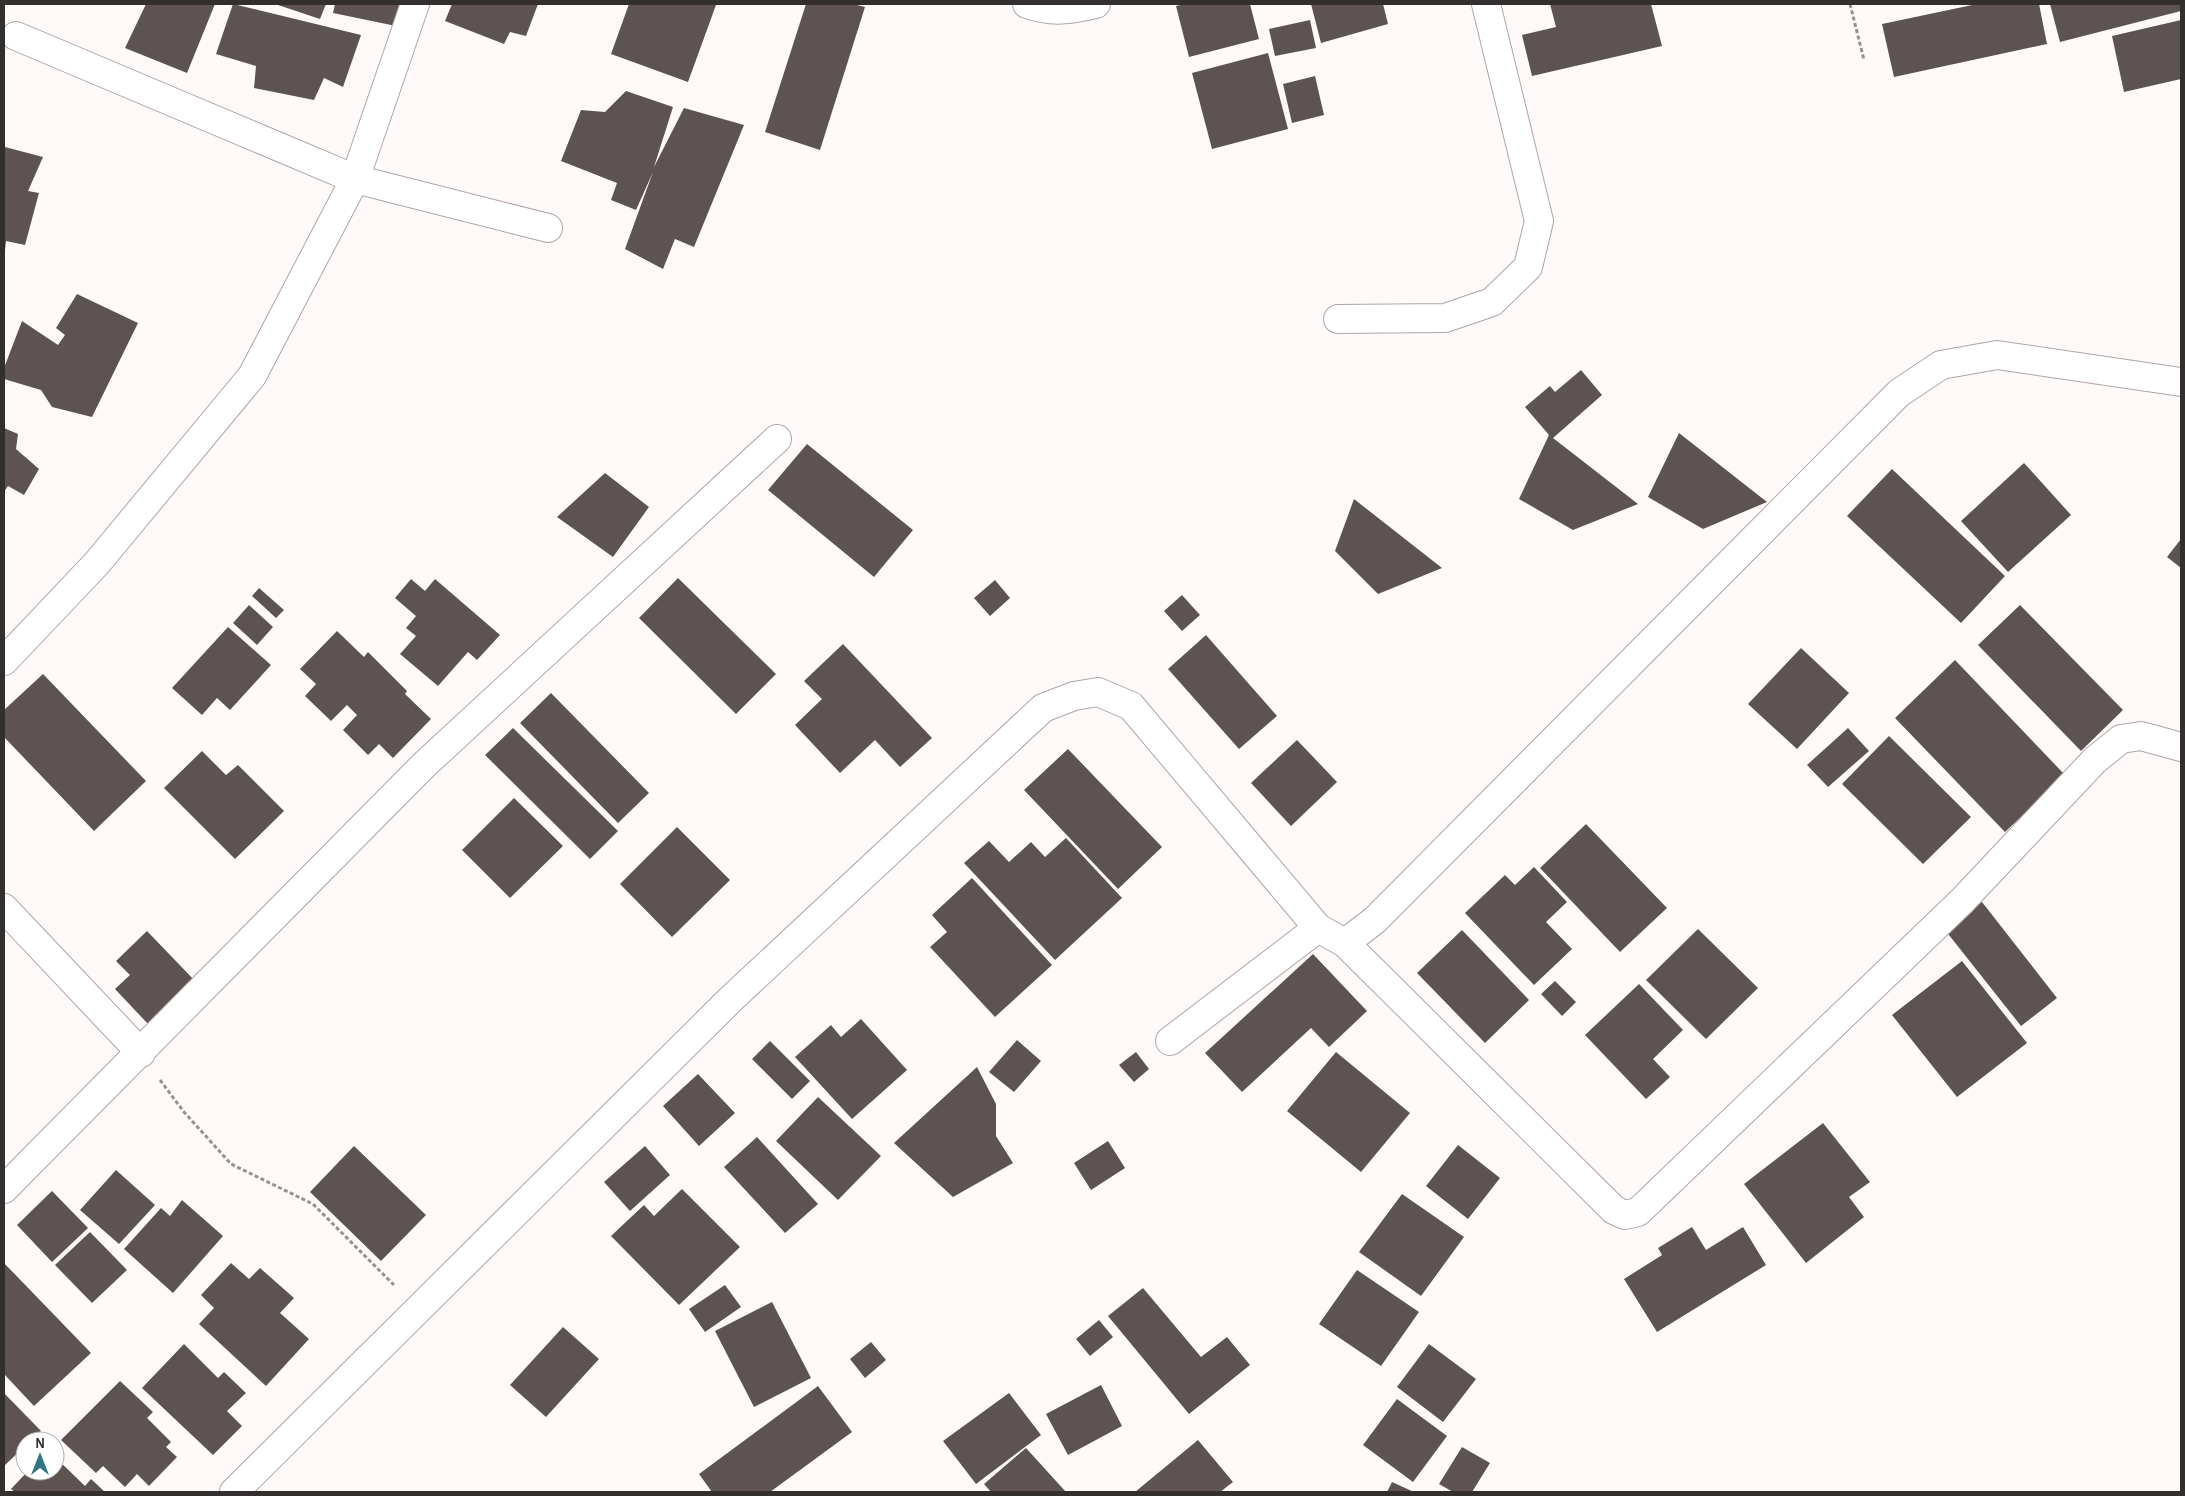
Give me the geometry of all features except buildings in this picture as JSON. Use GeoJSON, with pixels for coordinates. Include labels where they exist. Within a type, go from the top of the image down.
{"type":"FeatureCollection","features":[{"type":"Feature","properties":{"kind":"street"},"geometry":{"type":"LineString","coordinates":[[4,661],[97,563],[252,376],[356,179],[415,4]]}},
{"type":"Feature","properties":{"kind":"street"},"geometry":{"type":"LineString","coordinates":[[1027,4],[1042,9],[1067,10],[1096,4]]}},
{"type":"Feature","properties":{"kind":"street"},"geometry":{"type":"LineString","coordinates":[[1338,319],[1445,318],[1492,302],[1528,267],[1539,221],[1486,4]]}},
{"type":"Feature","properties":{"kind":"street"},"geometry":{"type":"LineString","coordinates":[[16,36],[356,179],[548,228]]}},
{"type":"Feature","properties":{"kind":"street"},"geometry":{"type":"LineString","coordinates":[[1346,943],[1375,920],[1899,393],[1941,365],[1997,355],[2181,382]]}},
{"type":"Feature","properties":{"kind":"street"},"geometry":{"type":"LineString","coordinates":[[4,1189],[424,765],[777,439]]}},
{"type":"Feature","properties":{"kind":"street"},"geometry":{"type":"LineString","coordinates":[[234,1492],[417,1308],[732,998],[1043,708],[1074,696],[1098,692],[1131,706],[1318,928],[1346,943],[1614,1210],[1625,1215],[1638,1212],[1955,908],[2102,755],[2121,739],[2141,736],[2181,747]]}},
{"type":"Feature","properties":{"kind":"street"},"geometry":{"type":"LineString","coordinates":[[4,908],[140,1053]]}},
{"type":"Feature","properties":{"kind":"street"},"geometry":{"type":"LineString","coordinates":[[1170,1041],[1318,928]]}},
{"type":"Feature","properties":{"kind":"path"},"geometry":{"type":"LineString","coordinates":[[1850,4],[1864,60]]}},
{"type":"Feature","properties":{"kind":"path"},"geometry":{"type":"LineString","coordinates":[[140,1053],[184,1112],[231,1164],[313,1204],[417,1308]]}}]}
